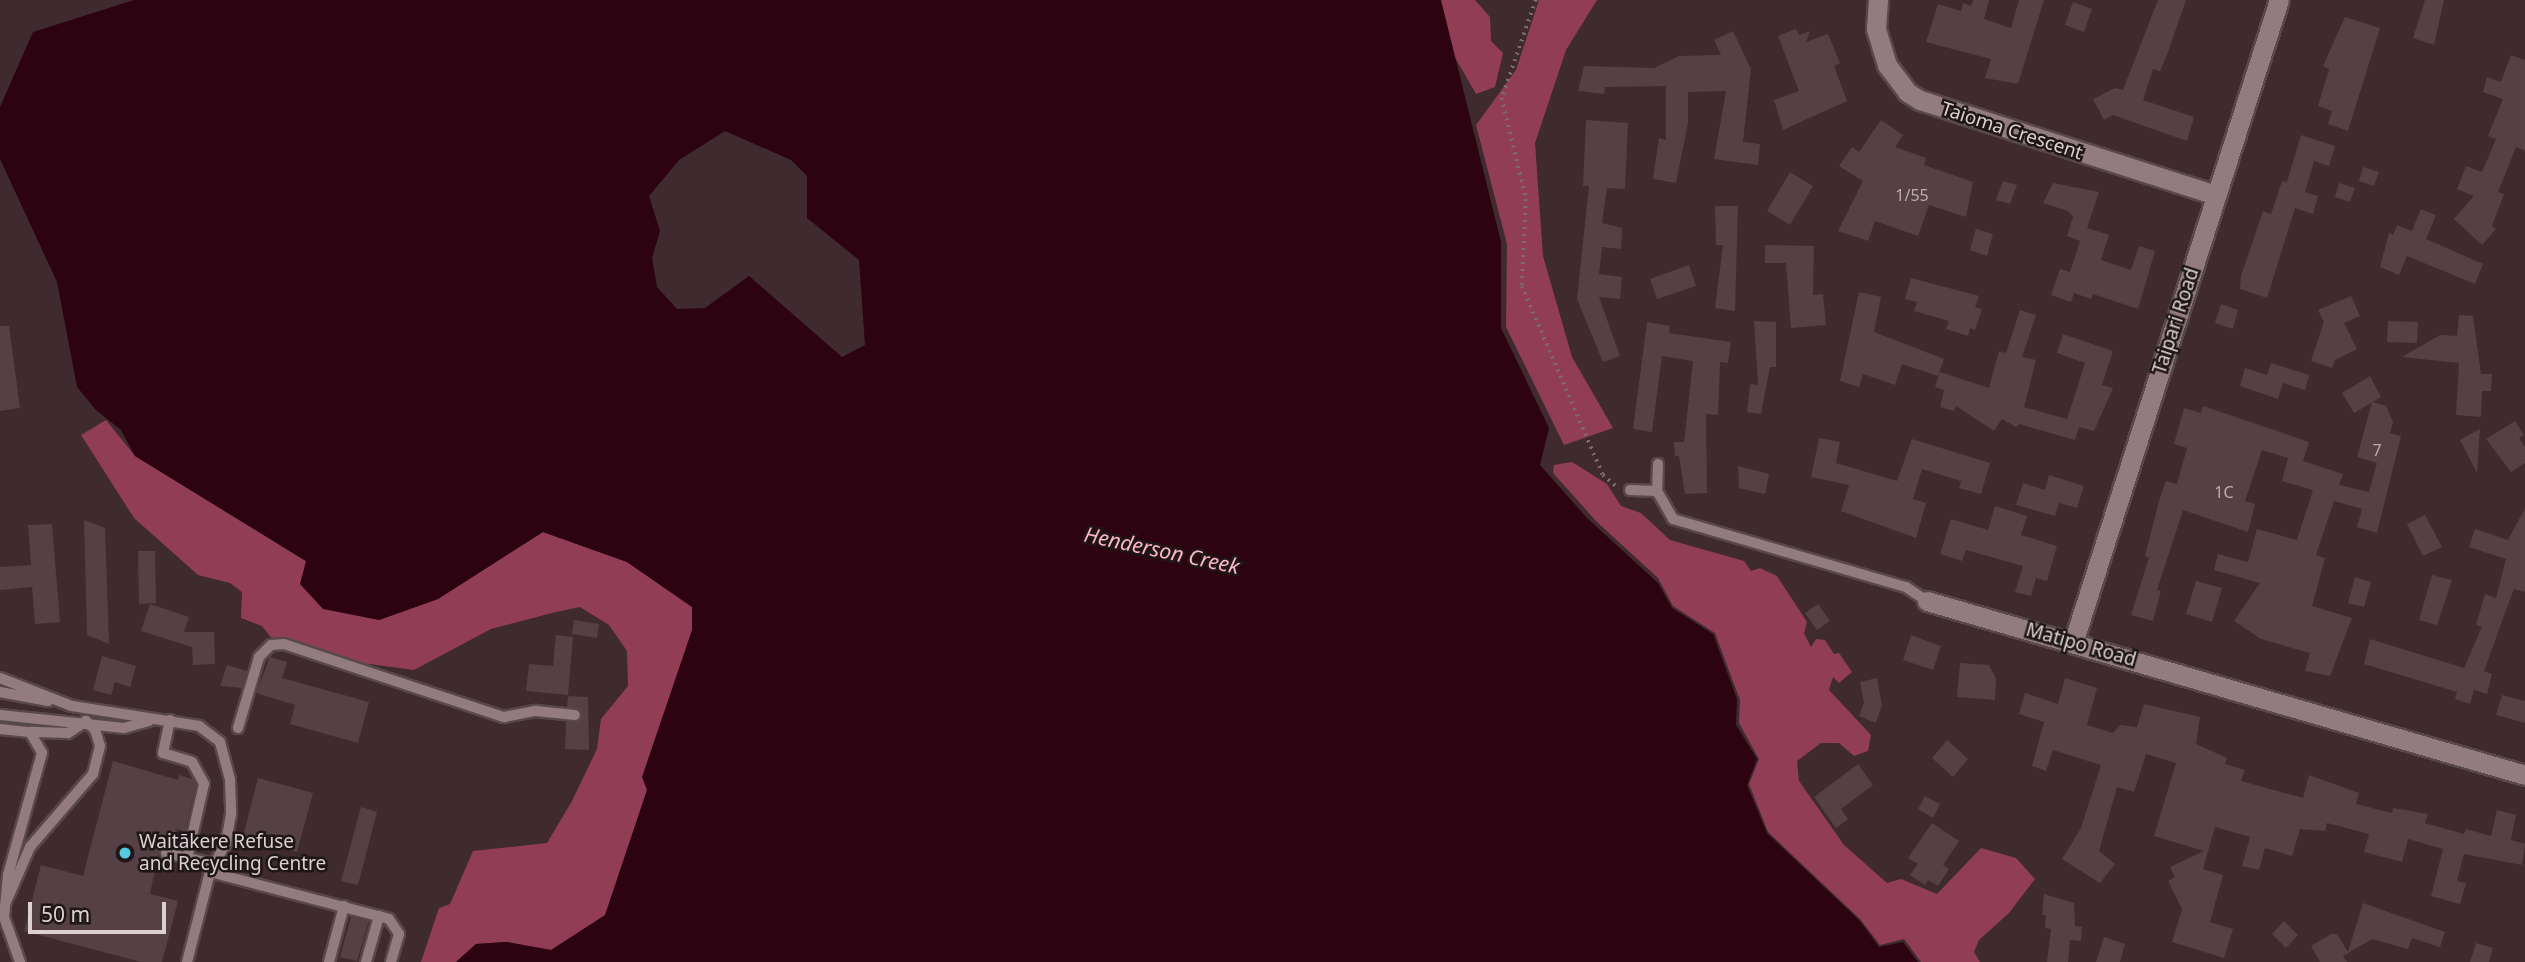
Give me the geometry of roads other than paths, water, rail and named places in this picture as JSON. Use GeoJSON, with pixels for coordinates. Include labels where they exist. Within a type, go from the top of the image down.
{"type":"FeatureCollection","features":[{"type":"Feature","properties":{"kind":"street","name":"Taioma Crescent"},"geometry":{"type":"LineString","coordinates":[[1878,0],[1879,47],[1892,76],[1913,96],[1954,114],[2216,195]]}},
{"type":"Feature","properties":{"kind":"street","name":"Taipari Road"},"geometry":{"type":"LineString","coordinates":[[2073,643],[2279,0]]}},
{"type":"Feature","properties":{"kind":"street","name":"Matipo Road"},"geometry":{"type":"LineString","coordinates":[[1927,601],[2525,775]]}},
{"type":"Feature","properties":{"kind":"lane"},"geometry":{"type":"LineString","coordinates":[[1627,490],[1657,491],[1658,464]]}},
{"type":"Feature","properties":{"kind":"lane","name":"Matipo Road"},"geometry":{"type":"LineString","coordinates":[[1657,491],[1673,519],[1906,587],[1927,601]]}},
{"type":"Feature","properties":{"kind":"lane"},"geometry":{"type":"LineString","coordinates":[[237,728],[259,657],[271,645],[284,644],[504,718],[536,711],[575,715]]}},
{"type":"Feature","properties":{"kind":"lane"},"geometry":{"type":"LineString","coordinates":[[0,678],[72,706]]}},
{"type":"Feature","properties":{"kind":"lane"},"geometry":{"type":"LineString","coordinates":[[0,692],[199,726],[220,742],[230,780],[230,814],[226,843],[212,868],[187,962]]}},
{"type":"Feature","properties":{"kind":"lane"},"geometry":{"type":"LineString","coordinates":[[0,715],[86,721],[124,728],[156,719]]}},
{"type":"Feature","properties":{"kind":"lane"},"geometry":{"type":"LineString","coordinates":[[170,720],[163,753],[192,762],[204,784],[187,858]]}},
{"type":"Feature","properties":{"kind":"lane"},"geometry":{"type":"LineString","coordinates":[[0,729],[68,733],[86,721]]}},
{"type":"Feature","properties":{"kind":"lane"},"geometry":{"type":"LineString","coordinates":[[6,902],[30,847],[93,774],[100,746],[95,730],[86,721]]}},
{"type":"Feature","properties":{"kind":"lane"},"geometry":{"type":"LineString","coordinates":[[20,962],[10,943],[6,902],[16,840],[41,766],[42,753],[30,732]]}},
{"type":"Feature","properties":{"kind":"lane"},"geometry":{"type":"LineString","coordinates":[[166,853],[379,916],[397,927],[391,962]]}},
{"type":"Feature","properties":{"kind":"lane"},"geometry":{"type":"LineString","coordinates":[[329,962],[344,905]]}},
{"type":"Feature","properties":{"kind":"lane"},"geometry":{"type":"LineString","coordinates":[[366,962],[379,916]]}},
{"type":"Feature","properties":{"kind":"water","name":"Henderson Creek"},"geometry":{"type":"Polygon","coordinates":[[[134,0],[1441,0],[1501,242],[1501,328],[1549,428],[1540,465],[1587,518],[1658,583],[1672,608],[1713,634],[1737,699],[1736,725],[1757,759],[1747,785],[1767,833],[1860,921],[1879,947],[1903,942],[1918,962],[456,962],[476,944],[506,942],[551,950],[605,915],[647,790],[642,777],[692,630],[692,607],[627,562],[543,532],[438,599],[379,620],[323,609],[300,584],[306,561],[135,456],[121,430],[96,410],[77,387],[57,282],[0,159],[0,107],[33,32],[134,0]],[[725,131],[679,160],[649,196],[660,231],[652,258],[657,287],[677,309],[705,308],[749,276],[842,357],[865,345],[859,260],[807,218],[807,176],[791,160],[725,131]]]}},
{"type":"Feature","properties":{"kind":"place","name":"Waitākere Refuse and Recycling Centre"},"geometry":{"type":"Point","coordinates":[125,853]}}]}
